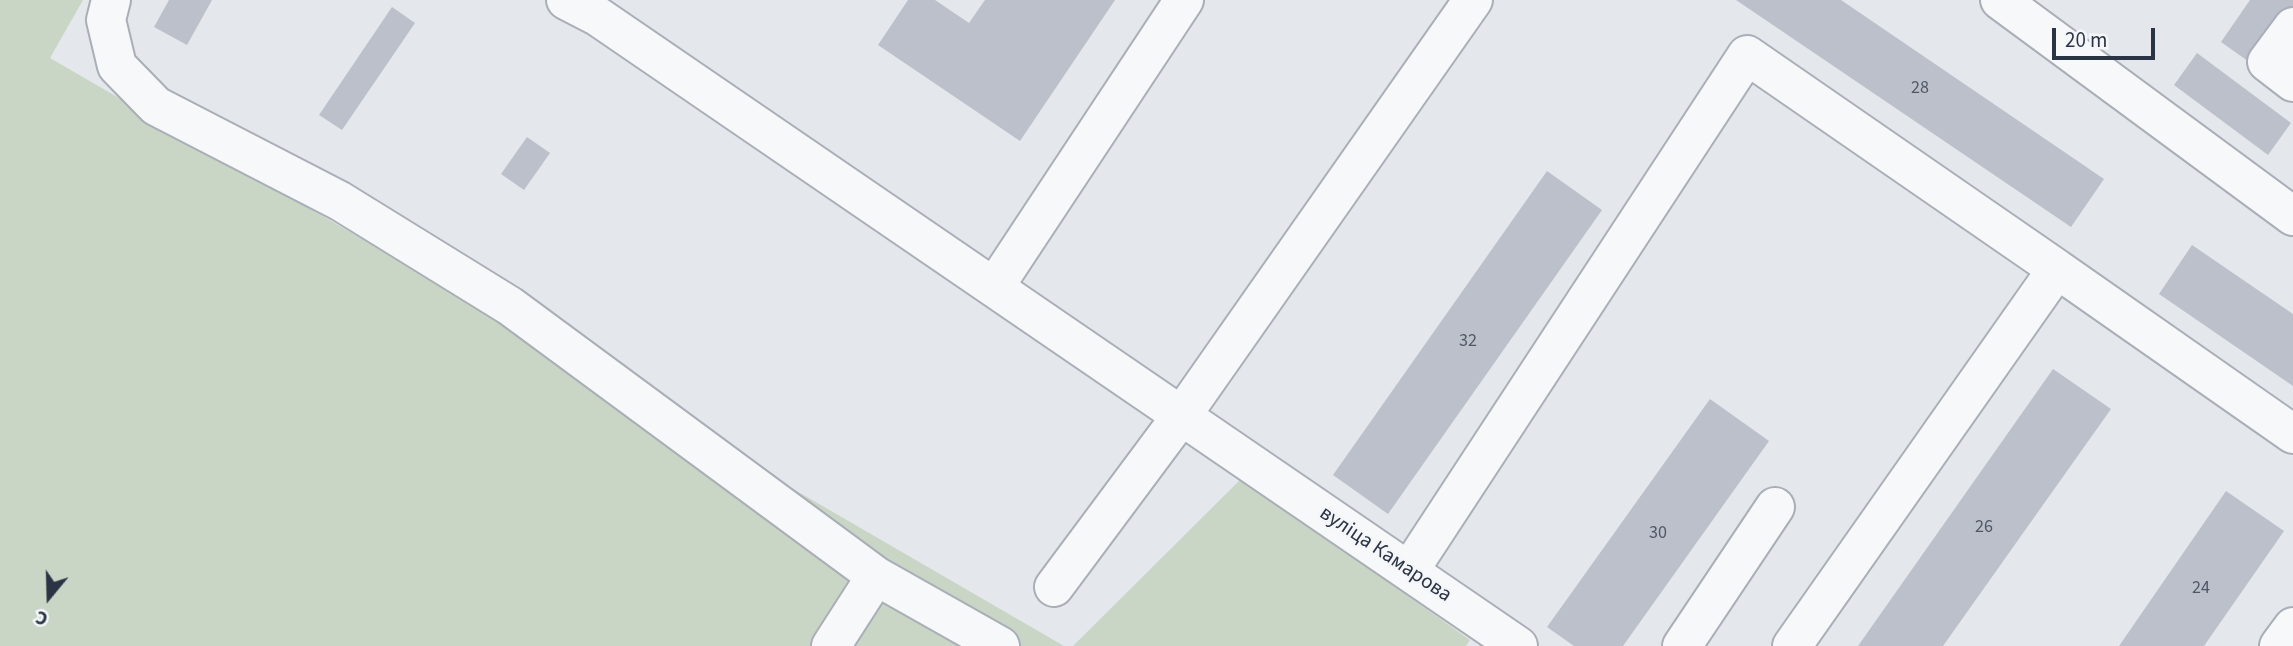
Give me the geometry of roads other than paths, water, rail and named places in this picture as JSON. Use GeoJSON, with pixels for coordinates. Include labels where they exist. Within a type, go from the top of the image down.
{"type":"FeatureCollection","features":[{"type":"Feature","properties":{"kind":"street"},"geometry":{"type":"LineString","coordinates":[[111,0],[106,20],[117,66],[156,106],[340,201],[510,306],[876,576],[1000,646]]}},
{"type":"Feature","properties":{"kind":"street","name":"вуліца Камарова"},"geometry":{"type":"LineString","coordinates":[[566,0],[597,16],[995,286],[1409,571],[1508,643]]}},
{"type":"Feature","properties":{"kind":"street"},"geometry":{"type":"LineString","coordinates":[[995,286],[1184,0]]}},
{"type":"Feature","properties":{"kind":"street"},"geometry":{"type":"LineString","coordinates":[[1054,587],[1182,415],[1473,0]]}},
{"type":"Feature","properties":{"kind":"street"},"geometry":{"type":"LineString","coordinates":[[2000,0],[2293,216]]}},
{"type":"Feature","properties":{"kind":"street"},"geometry":{"type":"LineString","coordinates":[[2293,27],[2267,62],[2293,82]]}},
{"type":"Feature","properties":{"kind":"street"},"geometry":{"type":"LineString","coordinates":[[1409,571],[1747,55],[2293,434]]}},
{"type":"Feature","properties":{"kind":"street"},"geometry":{"type":"LineString","coordinates":[[1792,646],[2057,269]]}},
{"type":"Feature","properties":{"kind":"street"},"geometry":{"type":"LineString","coordinates":[[1682,646],[1775,508]]}},
{"type":"Feature","properties":{"kind":"street"},"geometry":{"type":"LineString","coordinates":[[831,646],[876,576]]}},
{"type":"Feature","properties":{"kind":"street"},"geometry":{"type":"LineString","coordinates":[[2279,646],[2293,627]]}}]}
